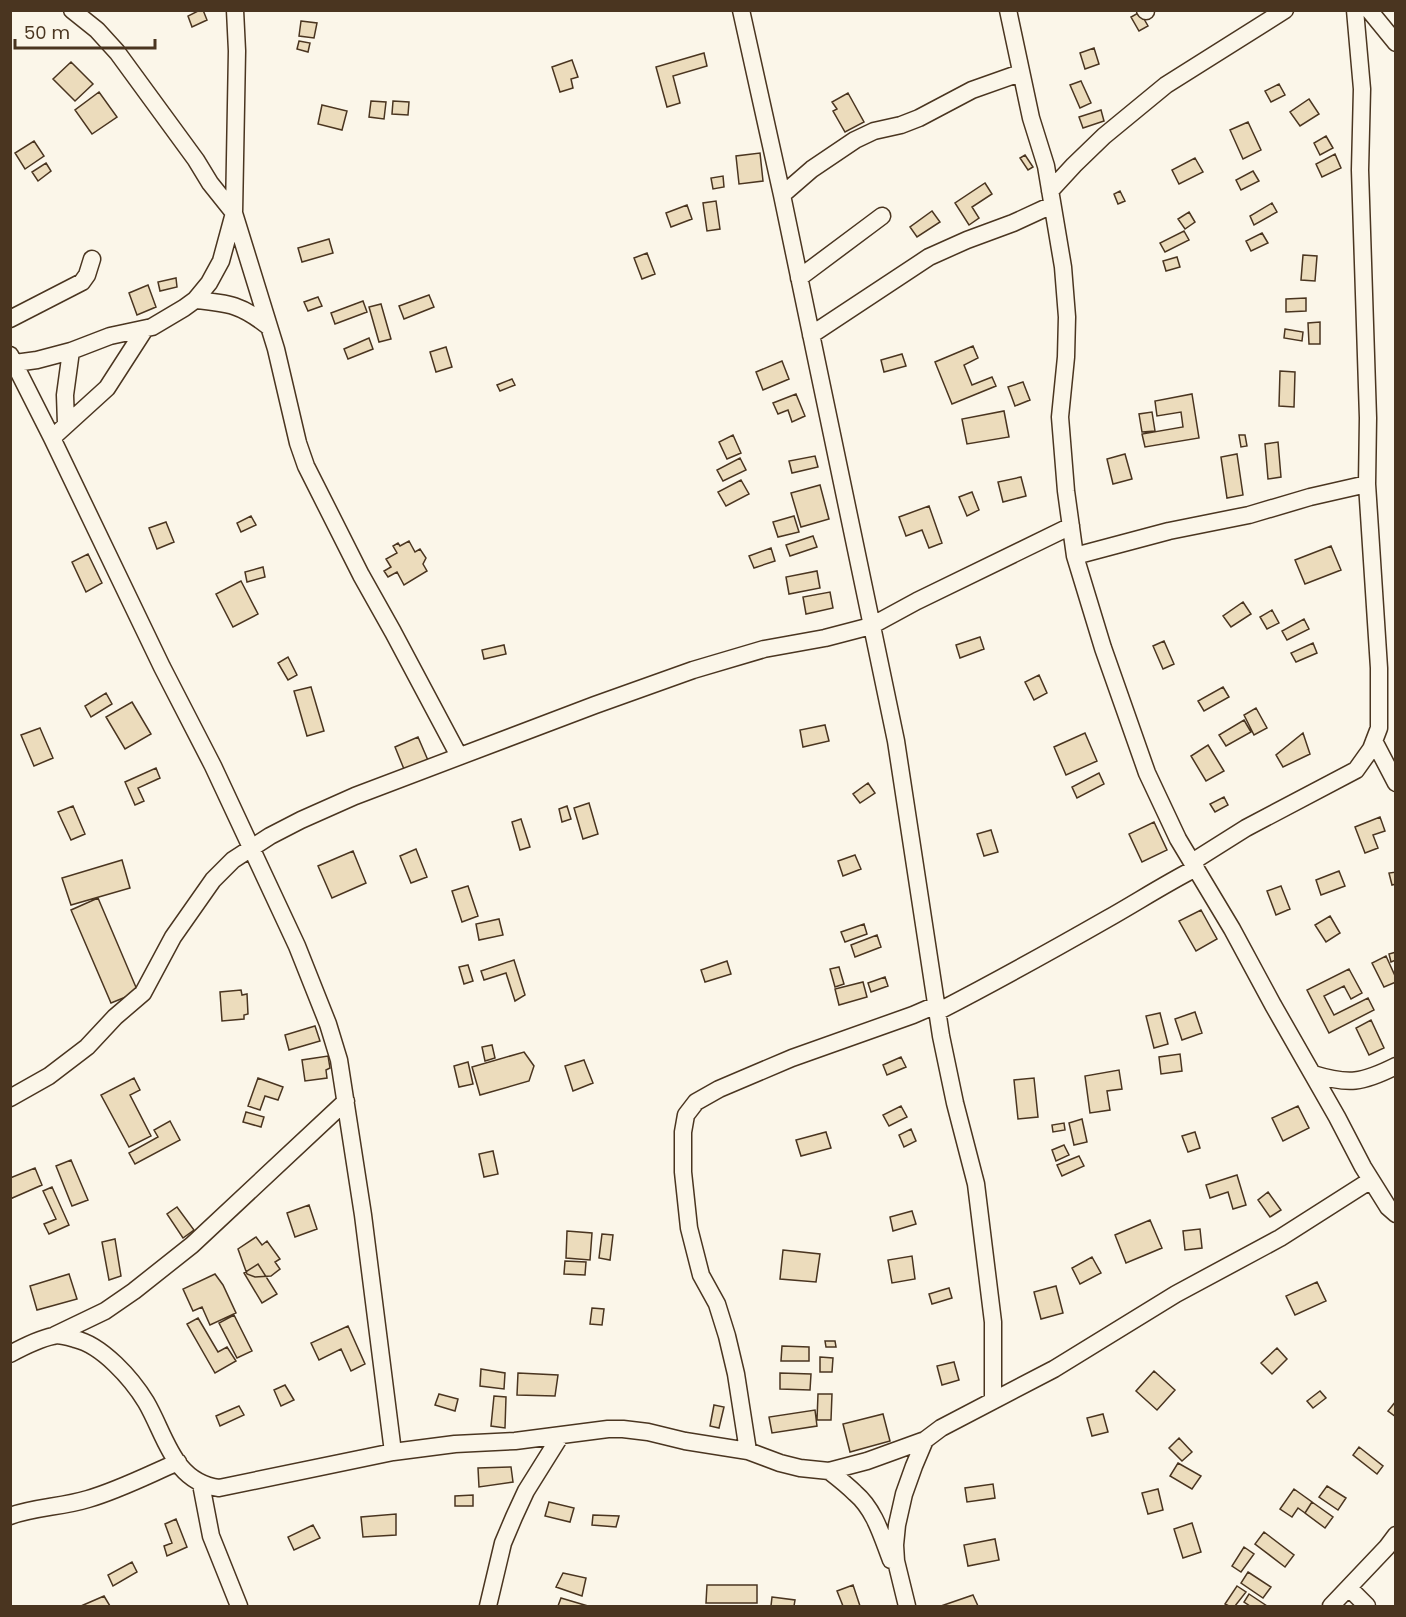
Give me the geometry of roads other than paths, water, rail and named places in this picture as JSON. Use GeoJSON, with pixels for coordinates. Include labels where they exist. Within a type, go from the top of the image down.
{"type":"FeatureCollection","features":[{"type":"Feature","properties":{"kind":"street"},"geometry":{"type":"LineString","coordinates":[[72,10],[97,30],[117,52],[234,213],[269,327],[298,443],[310,476],[459,756]]}},
{"type":"Feature","properties":{"kind":"street"},"geometry":{"type":"LineString","coordinates":[[235,10],[237,51],[234,213],[221,261],[209,283],[195,300],[168,318],[145,329],[110,336],[71,351],[38,360],[13,359],[162,667],[213,766],[297,946],[328,1024],[339,1060],[346,1101],[393,1452]]}},
{"type":"Feature","properties":{"kind":"street"},"geometry":{"type":"LineString","coordinates":[[741,10],[896,741],[941,1036],[976,1184],[993,1322],[993,1400]]}},
{"type":"Feature","properties":{"kind":"street"},"geometry":{"type":"LineString","coordinates":[[1008,10],[1020,73],[1046,166],[1063,267],[1067,317],[1066,357],[1059,417],[1066,491],[1075,556],[1103,648],[1147,772],[1178,839],[1232,929],[1363,1167],[1388,1207],[1395,1214]]}},
{"type":"Feature","properties":{"kind":"street"},"geometry":{"type":"LineString","coordinates":[[811,335],[929,256],[1013,223],[1051,198],[1074,165],[1104,136],[1166,85],[1285,10]]}},
{"type":"Feature","properties":{"kind":"street"},"geometry":{"type":"LineString","coordinates":[[748,1451],[736,1374],[727,1336],[717,1304],[701,1275],[689,1228],[683,1172],[683,1132],[686,1115],[696,1102],[719,1089],[825,1045],[937,1008],[996,982],[1158,888],[1246,828],[1356,770],[1371,749],[1379,728],[1387,654],[1367,484],[1368,418],[1360,170],[1362,89],[1355,10]]}},
{"type":"Feature","properties":{"kind":"street"},"geometry":{"type":"LineString","coordinates":[[1369,10],[1395,44]]}},
{"type":"Feature","properties":{"kind":"street"},"geometry":{"type":"LineString","coordinates":[[782,195],[812,170],[855,140],[874,131],[902,125],[972,90],[1020,73]]}},
{"type":"Feature","properties":{"kind":"street"},"geometry":{"type":"LineString","coordinates":[[799,278],[882,216]]}},
{"type":"Feature","properties":{"kind":"street"},"geometry":{"type":"LineString","coordinates":[[10,319],[82,282],[92,259]]}},
{"type":"Feature","properties":{"kind":"street"},"geometry":{"type":"LineString","coordinates":[[195,300],[226,303],[240,308],[254,315],[269,327]]}},
{"type":"Feature","properties":{"kind":"street"},"geometry":{"type":"LineString","coordinates":[[52,438],[107,388],[145,329]]}},
{"type":"Feature","properties":{"kind":"street"},"geometry":{"type":"LineString","coordinates":[[66,424],[65,395],[71,351]]}},
{"type":"Feature","properties":{"kind":"street"},"geometry":{"type":"LineString","coordinates":[[1075,556],[1367,484]]}},
{"type":"Feature","properties":{"kind":"street"},"geometry":{"type":"LineString","coordinates":[[10,1098],[49,1076],[87,1047],[142,993],[173,937],[213,879],[251,847],[301,819],[459,756],[693,670],[764,649],[825,638],[871,626],[1071,525]]}},
{"type":"Feature","properties":{"kind":"street"},"geometry":{"type":"LineString","coordinates":[[1374,741],[1395,783]]}},
{"type":"Feature","properties":{"kind":"street"},"geometry":{"type":"LineString","coordinates":[[1313,1074],[1348,1082],[1374,1077],[1395,1066]]}},
{"type":"Feature","properties":{"kind":"street"},"geometry":{"type":"LineString","coordinates":[[10,1354],[105,1311],[134,1291],[192,1245],[346,1101]]}},
{"type":"Feature","properties":{"kind":"street"},"geometry":{"type":"LineString","coordinates":[[55,1335],[87,1342],[110,1359],[145,1401],[181,1468],[201,1484],[219,1488],[393,1452],[455,1444],[515,1441],[594,1430],[623,1429],[648,1432],[685,1442],[748,1451],[790,1465],[829,1471],[867,1461],[925,1440],[941,1428],[1054,1369],[1176,1294],[1280,1238],[1371,1180]]}},
{"type":"Feature","properties":{"kind":"street"},"geometry":{"type":"LineString","coordinates":[[488,1606],[503,1543],[514,1517],[526,1491],[561,1435]]}},
{"type":"Feature","properties":{"kind":"street"},"geometry":{"type":"LineString","coordinates":[[901,1584],[895,1545],[897,1524],[904,1494],[925,1440]]}},
{"type":"Feature","properties":{"kind":"street"},"geometry":{"type":"LineString","coordinates":[[10,1516],[88,1499],[114,1490],[178,1461]]}},
{"type":"Feature","properties":{"kind":"street"},"geometry":{"type":"LineString","coordinates":[[829,1471],[856,1493],[879,1527],[907,1606]]}},
{"type":"Feature","properties":{"kind":"street"},"geometry":{"type":"LineString","coordinates":[[201,1484],[211,1536],[239,1606]]}},
{"type":"Feature","properties":{"kind":"street"},"geometry":{"type":"LineString","coordinates":[[1331,1606],[1387,1547],[1395,1535]]}},
{"type":"Feature","properties":{"kind":"street"},"geometry":{"type":"LineString","coordinates":[[1349,1588],[1367,1606]]}}]}
